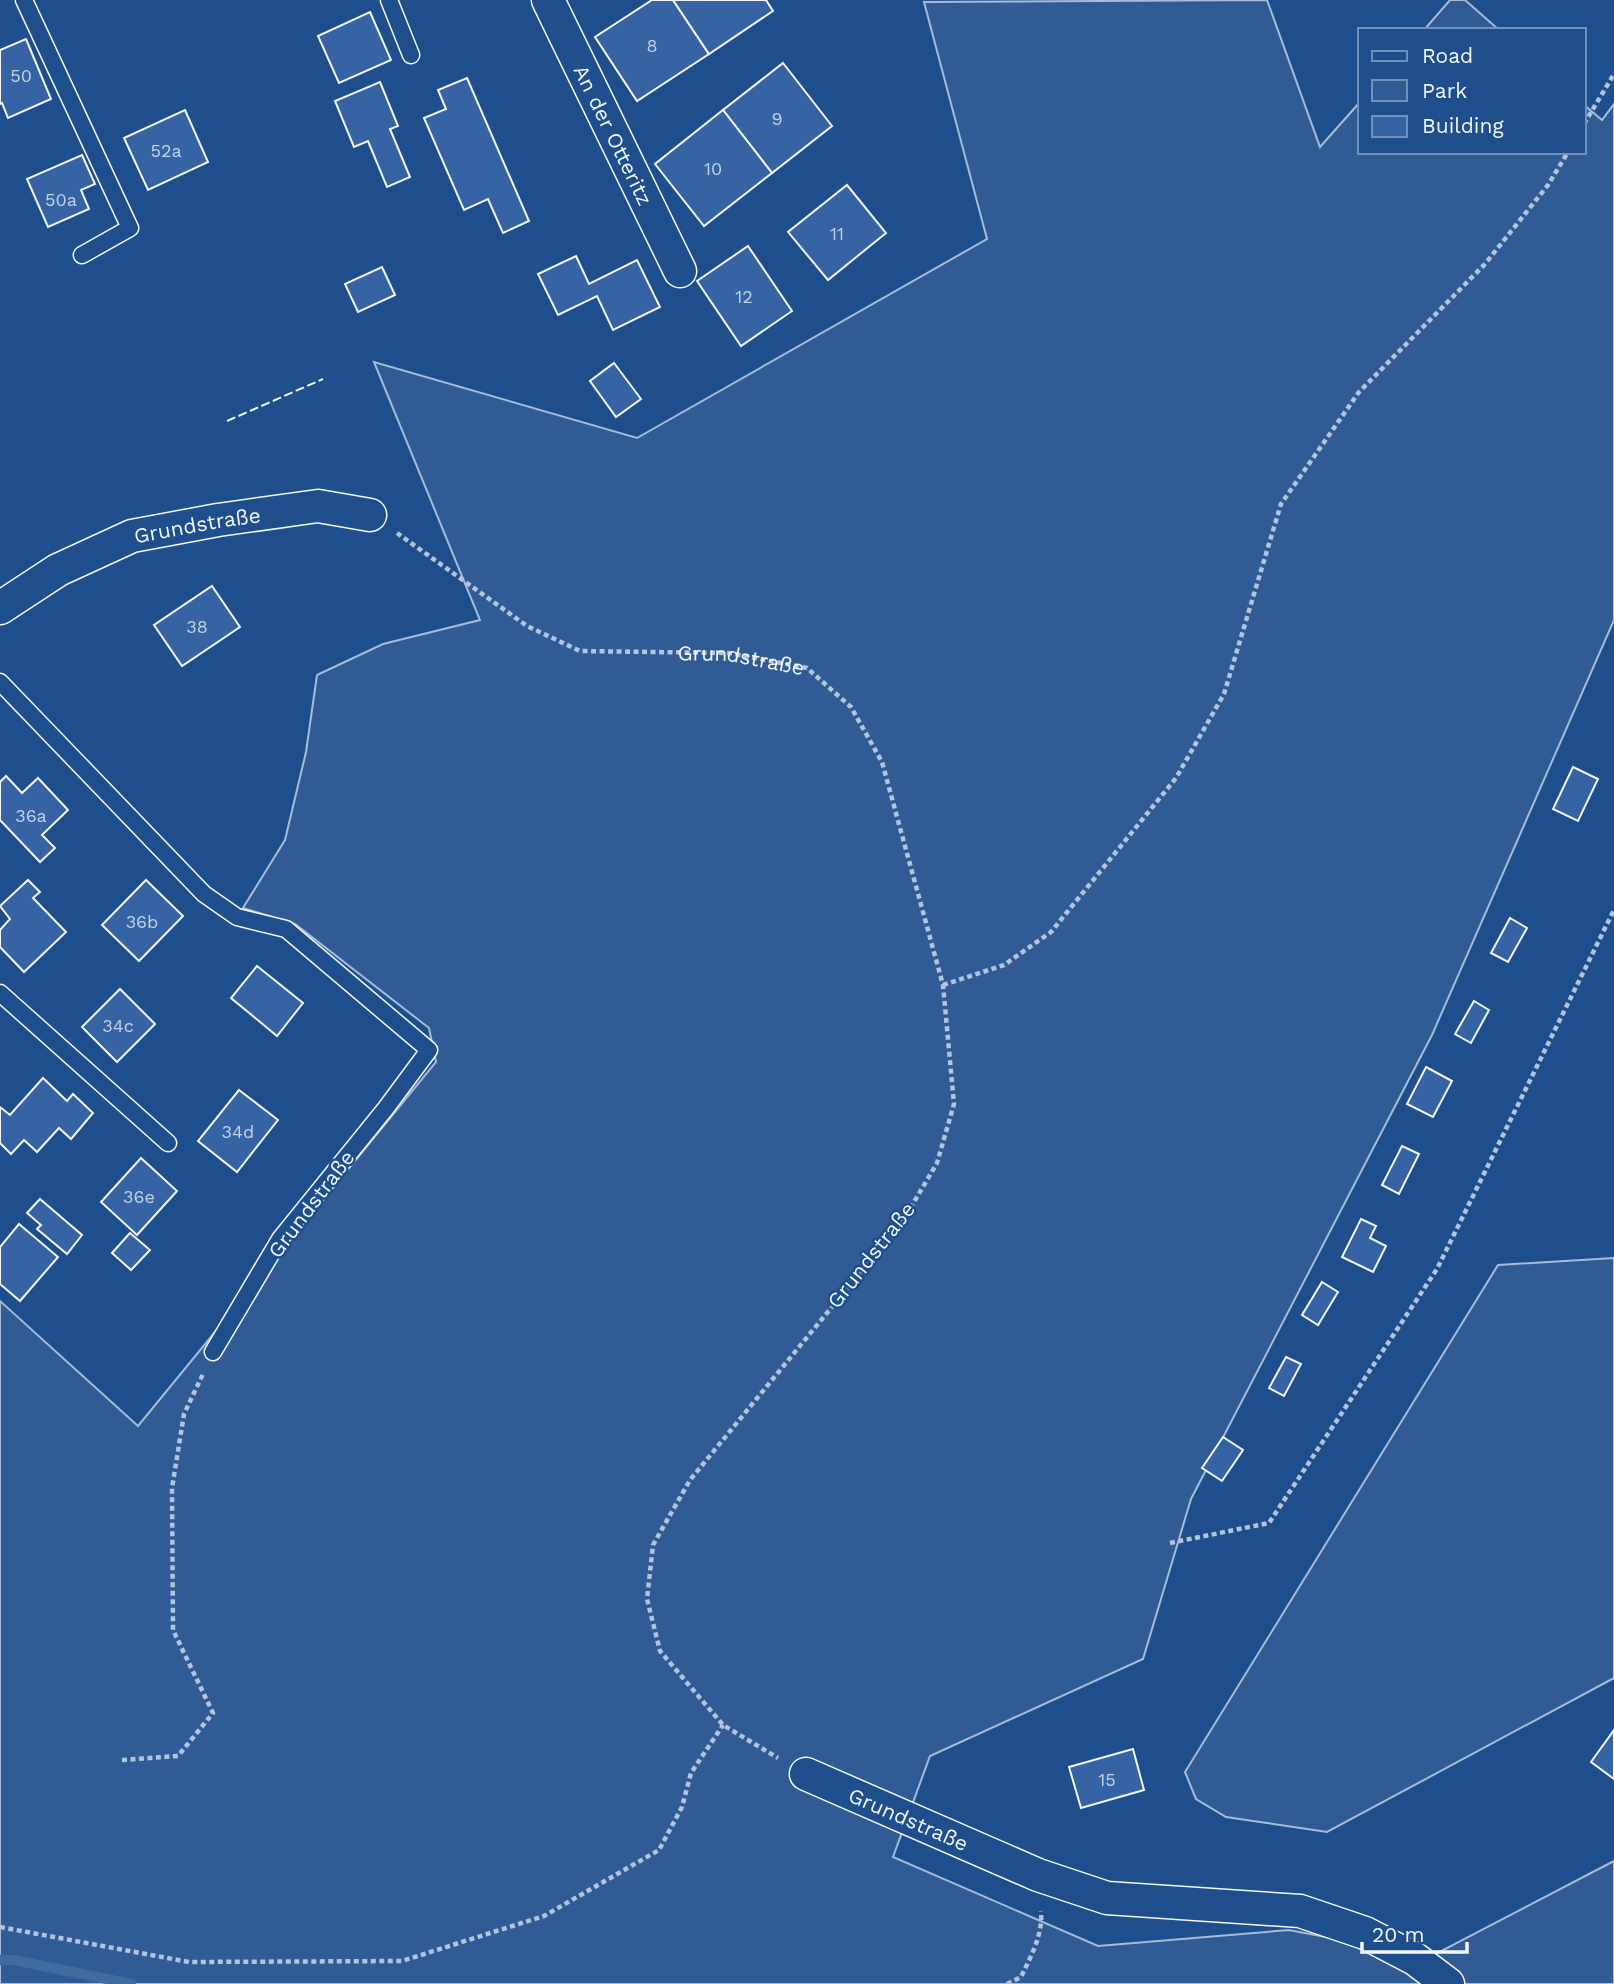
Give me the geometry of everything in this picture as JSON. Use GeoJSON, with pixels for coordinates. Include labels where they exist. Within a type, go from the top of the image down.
{"type":"FeatureCollection","features":[{"type":"Feature","properties":{"kind":"street","name":"An der Otteritz"},"geometry":{"type":"LineString","coordinates":[[548,0],[680,271]]}},
{"type":"Feature","properties":{"kind":"street","name":"Grundstraße"},"geometry":{"type":"LineString","coordinates":[[0,608],[58,570],[132,536],[318,506],[370,515]]}},
{"type":"Feature","properties":{"kind":"street","name":"Grundstraße"},"geometry":{"type":"LineString","coordinates":[[806,1774],[1038,1875],[1107,1898],[1300,1911],[1365,1933],[1415,1959],[1448,1984]]}},
{"type":"Feature","properties":{"kind":"lane"},"geometry":{"type":"LineString","coordinates":[[24,0],[130,228],[82,255]]}},
{"type":"Feature","properties":{"kind":"lane"},"geometry":{"type":"LineString","coordinates":[[389,0],[411,55]]}},
{"type":"Feature","properties":{"kind":"lane","name":"Grundstraße"},"geometry":{"type":"LineString","coordinates":[[0,682],[204,894],[237,917],[286,929],[429,1050],[386,1108],[280,1239],[213,1352]]}},
{"type":"Feature","properties":{"kind":"lane"},"geometry":{"type":"LineString","coordinates":[[0,993],[168,1143]]}},
{"type":"Feature","properties":{"kind":"path"},"geometry":{"type":"LineString","coordinates":[[1586,121],[1614,74]]}},
{"type":"Feature","properties":{"kind":"path"},"geometry":{"type":"LineString","coordinates":[[943,985],[1004,965],[1051,932],[1176,778],[1224,695],[1281,504],[1359,392],[1485,264],[1548,185],[1567,154]]}},
{"type":"Feature","properties":{"kind":"path","name":"Grundstraße"},"geometry":{"type":"LineString","coordinates":[[370,515],[527,626],[580,650],[729,653],[807,668],[851,707],[882,762],[943,985],[954,1104],[937,1163],[904,1219],[690,1480],[653,1545],[647,1599],[660,1651],[723,1725],[806,1774]]}},
{"type":"Feature","properties":{"kind":"path"},"geometry":{"type":"LineString","coordinates":[[1170,1543],[1269,1523],[1437,1269],[1614,910]]}},
{"type":"Feature","properties":{"kind":"path"},"geometry":{"type":"LineString","coordinates":[[122,1760],[177,1756],[213,1713],[173,1630],[172,1488],[184,1414],[213,1352]]}},
{"type":"Feature","properties":{"kind":"path"},"geometry":{"type":"LineString","coordinates":[[0,1927],[189,1962],[402,1962],[544,1916],[659,1850],[682,1807],[691,1773],[723,1725]]}},
{"type":"Feature","properties":{"kind":"path"},"geometry":{"type":"LineString","coordinates":[[1007,1984],[1021,1977],[1035,1948],[1042,1924],[1038,1875]]}},
{"type":"Feature","properties":{"kind":"green space"},"geometry":{"type":"Polygon","coordinates":[[[1267,0],[1320,147],[1358,104],[1358,154],[1586,154],[1586,107],[1602,120],[1614,104],[1614,620],[1432,1035],[1191,1499],[1143,1659],[930,1756],[893,1857],[1098,1946],[1289,1930],[1430,1957],[1614,1861],[1614,1984],[0,1984],[0,1301],[138,1426],[436,1062],[429,1028],[295,924],[243,908],[285,840],[306,752],[317,675],[383,644],[480,620],[374,362],[637,438],[987,239],[924,2],[1267,0]]]}},
{"type":"Feature","properties":{"kind":"green space"},"geometry":{"type":"Polygon","coordinates":[[[1450,0],[1465,0],[1497,28],[1426,28],[1450,0]]]}},
{"type":"Feature","properties":{"kind":"green space"},"geometry":{"type":"Polygon","coordinates":[[[1614,1258],[1614,1678],[1327,1832],[1226,1817],[1196,1799],[1185,1772],[1498,1265],[1614,1258]]]}},
{"type":"Feature","properties":{"kind":"building"},"geometry":{"type":"Polygon","coordinates":[[[652,0],[673,0],[709,54],[637,101],[595,37],[652,0]]]}},
{"type":"Feature","properties":{"kind":"building"},"geometry":{"type":"Polygon","coordinates":[[[673,0],[766,0],[773,11],[709,54],[673,0]]]}},
{"type":"Feature","properties":{"kind":"building"},"geometry":{"type":"Polygon","coordinates":[[[370,12],[391,60],[339,83],[318,36],[370,12]]]}},
{"type":"Feature","properties":{"kind":"building"},"geometry":{"type":"Polygon","coordinates":[[[26,39],[51,99],[8,118],[2,103],[0,104],[0,50],[26,39]]]}},
{"type":"Feature","properties":{"kind":"building"},"geometry":{"type":"Polygon","coordinates":[[[783,63],[832,126],[772,173],[723,110],[783,63]]]}},
{"type":"Feature","properties":{"kind":"building"},"geometry":{"type":"Polygon","coordinates":[[[467,78],[529,221],[503,233],[488,199],[464,210],[424,118],[446,109],[438,90],[467,78]]]}},
{"type":"Feature","properties":{"kind":"building"},"geometry":{"type":"Polygon","coordinates":[[[380,82],[398,126],[390,129],[410,177],[387,187],[368,141],[354,147],[335,101],[380,82]]]}},
{"type":"Feature","properties":{"kind":"building"},"geometry":{"type":"Polygon","coordinates":[[[185,110],[208,162],[148,190],[124,138],[185,110]]]}},
{"type":"Feature","properties":{"kind":"building"},"geometry":{"type":"Polygon","coordinates":[[[723,110],[772,173],[704,226],[655,164],[723,110]]]}},
{"type":"Feature","properties":{"kind":"building"},"geometry":{"type":"Polygon","coordinates":[[[82,155],[95,184],[81,190],[89,209],[48,227],[27,179],[82,155]]]}},
{"type":"Feature","properties":{"kind":"building"},"geometry":{"type":"Polygon","coordinates":[[[847,185],[886,233],[828,280],[788,232],[847,185]]]}},
{"type":"Feature","properties":{"kind":"building"},"geometry":{"type":"Polygon","coordinates":[[[748,246],[792,311],[741,346],[697,281],[748,246]]]}},
{"type":"Feature","properties":{"kind":"building"},"geometry":{"type":"Polygon","coordinates":[[[576,256],[589,284],[637,260],[660,307],[613,330],[597,296],[558,315],[538,274],[576,256]]]}},
{"type":"Feature","properties":{"kind":"building"},"geometry":{"type":"Polygon","coordinates":[[[382,267],[395,295],[358,312],[345,284],[382,267]]]}},
{"type":"Feature","properties":{"kind":"building"},"geometry":{"type":"Polygon","coordinates":[[[614,363],[641,399],[616,417],[590,381],[614,363]]]}},
{"type":"Feature","properties":{"kind":"building"},"geometry":{"type":"Polygon","coordinates":[[[212,586],[240,627],[182,666],[154,625],[212,586]]]}},
{"type":"Feature","properties":{"kind":"building"},"geometry":{"type":"Polygon","coordinates":[[[1573,767],[1598,779],[1578,821],[1553,809],[1573,767]]]}},
{"type":"Feature","properties":{"kind":"building"},"geometry":{"type":"Polygon","coordinates":[[[6,776],[22,793],[38,778],[68,810],[42,835],[55,848],[40,862],[0,820],[0,782],[6,776]]]}},
{"type":"Feature","properties":{"kind":"building"},"geometry":{"type":"Polygon","coordinates":[[[28,880],[40,892],[33,898],[66,932],[24,972],[0,947],[0,930],[10,919],[0,906],[28,880]]]}},
{"type":"Feature","properties":{"kind":"building"},"geometry":{"type":"Polygon","coordinates":[[[146,880],[183,916],[139,961],[102,925],[146,880]]]}},
{"type":"Feature","properties":{"kind":"building"},"geometry":{"type":"Polygon","coordinates":[[[1510,918],[1527,928],[1508,962],[1491,953],[1510,918]]]}},
{"type":"Feature","properties":{"kind":"building"},"geometry":{"type":"Polygon","coordinates":[[[257,966],[303,1003],[277,1036],[231,998],[257,966]]]}},
{"type":"Feature","properties":{"kind":"building"},"geometry":{"type":"Polygon","coordinates":[[[120,989],[155,1024],[117,1062],[82,1027],[120,989]]]}},
{"type":"Feature","properties":{"kind":"building"},"geometry":{"type":"Polygon","coordinates":[[[1474,1001],[1489,1010],[1471,1043],[1455,1034],[1474,1001]]]}},
{"type":"Feature","properties":{"kind":"building"},"geometry":{"type":"Polygon","coordinates":[[[1426,1067],[1452,1081],[1433,1117],[1407,1104],[1426,1067]]]}},
{"type":"Feature","properties":{"kind":"building"},"geometry":{"type":"Polygon","coordinates":[[[43,1078],[67,1101],[73,1094],[93,1113],[71,1139],[59,1128],[37,1152],[24,1140],[11,1154],[0,1143],[0,1107],[10,1115],[43,1078]]]}},
{"type":"Feature","properties":{"kind":"building"},"geometry":{"type":"Polygon","coordinates":[[[239,1090],[278,1120],[237,1172],[198,1141],[239,1090]]]}},
{"type":"Feature","properties":{"kind":"building"},"geometry":{"type":"Polygon","coordinates":[[[1402,1146],[1419,1154],[1399,1194],[1382,1185],[1402,1146]]]}},
{"type":"Feature","properties":{"kind":"building"},"geometry":{"type":"Polygon","coordinates":[[[141,1158],[177,1191],[137,1235],[101,1202],[141,1158]]]}},
{"type":"Feature","properties":{"kind":"building"},"geometry":{"type":"Polygon","coordinates":[[[40,1199],[82,1235],[67,1254],[37,1229],[41,1225],[27,1213],[40,1199]]]}},
{"type":"Feature","properties":{"kind":"building"},"geometry":{"type":"Polygon","coordinates":[[[1361,1219],[1376,1226],[1370,1238],[1386,1246],[1373,1272],[1342,1257],[1361,1219]]]}},
{"type":"Feature","properties":{"kind":"building"},"geometry":{"type":"Polygon","coordinates":[[[19,1224],[58,1257],[20,1301],[0,1284],[0,1247],[19,1224]]]}},
{"type":"Feature","properties":{"kind":"building"},"geometry":{"type":"Polygon","coordinates":[[[130,1233],[150,1250],[131,1270],[112,1253],[130,1233]]]}},
{"type":"Feature","properties":{"kind":"building"},"geometry":{"type":"Polygon","coordinates":[[[1322,1282],[1338,1292],[1318,1325],[1302,1315],[1322,1282]]]}},
{"type":"Feature","properties":{"kind":"building"},"geometry":{"type":"Polygon","coordinates":[[[1286,1357],[1301,1364],[1284,1396],[1269,1388],[1286,1357]]]}},
{"type":"Feature","properties":{"kind":"building"},"geometry":{"type":"Polygon","coordinates":[[[1223,1437],[1243,1450],[1222,1481],[1202,1468],[1223,1437]]]}},
{"type":"Feature","properties":{"kind":"building"},"geometry":{"type":"Polygon","coordinates":[[[1614,1730],[1614,1779],[1591,1762],[1614,1730]]]}},
{"type":"Feature","properties":{"kind":"building"},"geometry":{"type":"Polygon","coordinates":[[[1133,1749],[1144,1790],[1081,1808],[1069,1767],[1133,1749]]]}},
{"type":"Feature","properties":{"kind":"waterway"},"geometry":{"type":"LineString","coordinates":[[0,1960],[14,1960],[131,1984]]}},
{"type":"Feature","properties":{"kind":"fence"},"geometry":{"type":"LineString","coordinates":[[227,421],[323,379]]}}]}
